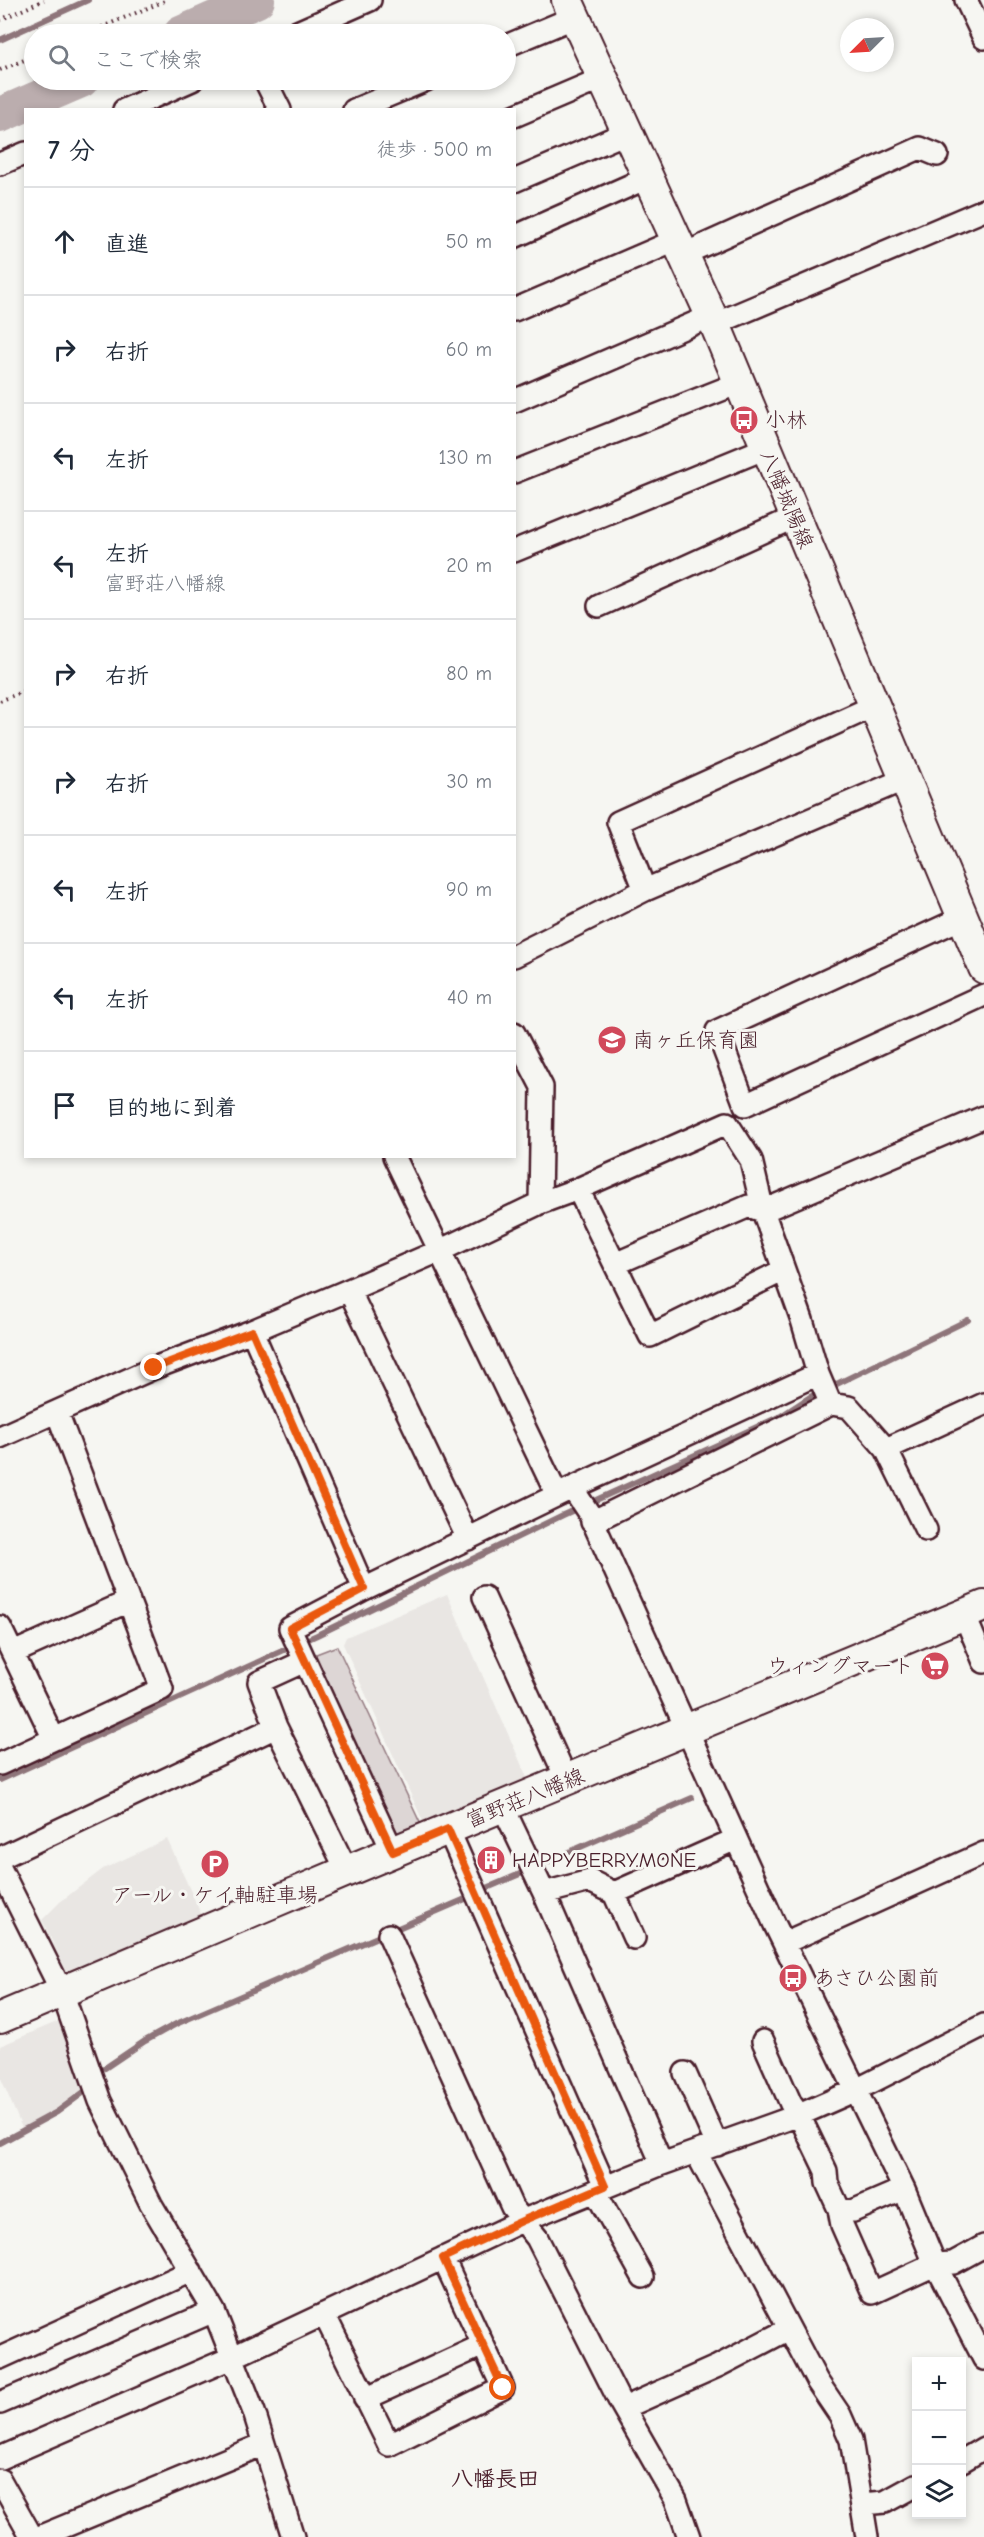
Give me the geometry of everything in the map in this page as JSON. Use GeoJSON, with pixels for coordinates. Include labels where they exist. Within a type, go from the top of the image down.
{"type":"FeatureCollection","features":[{"type":"Feature","properties":{"kind":"main road","name":"八幡城陽線"},"geometry":{"type":"LineString","coordinates":[[571,9],[713,320],[905,779],[972,926],[984,968]]}},
{"type":"Feature","properties":{"kind":"main road","name":"富野荘八幡線"},"geometry":{"type":"LineString","coordinates":[[0,2018],[974,1610]]}},
{"type":"Feature","properties":{"kind":"street"},"geometry":{"type":"LineString","coordinates":[[316,24],[370,0]]}},
{"type":"Feature","properties":{"kind":"street"},"geometry":{"type":"LineString","coordinates":[[966,0],[984,38]]}},
{"type":"Feature","properties":{"kind":"street"},"geometry":{"type":"LineString","coordinates":[[516,40],[571,9]]}},
{"type":"Feature","properties":{"kind":"street"},"geometry":{"type":"LineString","coordinates":[[516,115],[603,78]]}},
{"type":"Feature","properties":{"kind":"street"},"geometry":{"type":"LineString","coordinates":[[129,108],[169,90]]}},
{"type":"Feature","properties":{"kind":"street"},"geometry":{"type":"LineString","coordinates":[[270,90],[279,108]]}},
{"type":"Feature","properties":{"kind":"street"},"geometry":{"type":"LineString","coordinates":[[359,108],[402,90]]}},
{"type":"Feature","properties":{"kind":"street"},"geometry":{"type":"LineString","coordinates":[[516,180],[628,132]]}},
{"type":"Feature","properties":{"kind":"street"},"geometry":{"type":"LineString","coordinates":[[516,309],[680,247],[920,148],[937,155]]}},
{"type":"Feature","properties":{"kind":"street"},"geometry":{"type":"LineString","coordinates":[[0,164],[24,154]]}},
{"type":"Feature","properties":{"kind":"street"},"geometry":{"type":"LineString","coordinates":[[516,236],[648,177]]}},
{"type":"Feature","properties":{"kind":"street"},"geometry":{"type":"LineString","coordinates":[[516,400],[984,210]]}},
{"type":"Feature","properties":{"kind":"street"},"geometry":{"type":"LineString","coordinates":[[516,471],[739,383]]}},
{"type":"Feature","properties":{"kind":"street"},"geometry":{"type":"LineString","coordinates":[[516,550],[766,448]]}},
{"type":"Feature","properties":{"kind":"street"},"geometry":{"type":"LineString","coordinates":[[599,606],[795,517]]}},
{"type":"Feature","properties":{"kind":"street"},"geometry":{"type":"LineString","coordinates":[[645,890],[618,822],[874,706]]}},
{"type":"Feature","properties":{"kind":"street"},"geometry":{"type":"LineString","coordinates":[[516,955],[645,890],[905,779]]}},
{"type":"Feature","properties":{"kind":"street"},"geometry":{"type":"LineString","coordinates":[[972,926],[717,1031],[745,1105],[984,995]]}},
{"type":"Feature","properties":{"kind":"street"},"geometry":{"type":"LineString","coordinates":[[516,1037],[542,1087],[540,1203]]}},
{"type":"Feature","properties":{"kind":"street"},"geometry":{"type":"LineString","coordinates":[[615,1264],[749,1206],[763,1212],[984,1117]]}},
{"type":"Feature","properties":{"kind":"street"},"geometry":{"type":"LineString","coordinates":[[0,1437],[154,1368],[252,1331],[349,1290],[439,1251],[540,1203],[578,1189],[727,1123],[751,1160],[763,1212],[825,1391],[849,1407],[886,1449],[926,1530]]}},
{"type":"Feature","properties":{"kind":"street"},"geometry":{"type":"LineString","coordinates":[[395,1158],[439,1251],[578,1504],[688,1730],[784,1943],[904,2189],[935,2264],[984,2359]]}},
{"type":"Feature","properties":{"kind":"street"},"geometry":{"type":"LineString","coordinates":[[578,1189],[650,1336],[784,1270]]}},
{"type":"Feature","properties":{"kind":"street"},"geometry":{"type":"LineString","coordinates":[[349,1290],[468,1539]]}},
{"type":"Feature","properties":{"kind":"street"},"geometry":{"type":"LineString","coordinates":[[252,1331],[364,1589]]}},
{"type":"Feature","properties":{"kind":"street"},"geometry":{"type":"LineString","coordinates":[[578,1504],[825,1391]]}},
{"type":"Feature","properties":{"kind":"street"},"geometry":{"type":"LineString","coordinates":[[393,1852],[290,1628],[468,1539],[578,1504],[825,1391]]}},
{"type":"Feature","properties":{"kind":"street"},"geometry":{"type":"LineString","coordinates":[[886,1449],[984,1404]]}},
{"type":"Feature","properties":{"kind":"street"},"geometry":{"type":"LineString","coordinates":[[0,1764],[162,1689],[57,1412]]}},
{"type":"Feature","properties":{"kind":"street"},"geometry":{"type":"LineString","coordinates":[[484,1597],[567,1780]]}},
{"type":"Feature","properties":{"kind":"street"},"geometry":{"type":"LineString","coordinates":[[13,1653],[129,1601]]}},
{"type":"Feature","properties":{"kind":"street"},"geometry":{"type":"LineString","coordinates":[[974,1610],[984,1662]]}},
{"type":"Feature","properties":{"kind":"street"},"geometry":{"type":"LineString","coordinates":[[0,1627],[54,1738]]}},
{"type":"Feature","properties":{"kind":"street"},"geometry":{"type":"LineString","coordinates":[[299,1649],[259,1682],[276,1727],[347,1871]]}},
{"type":"Feature","properties":{"kind":"street"},"geometry":{"type":"LineString","coordinates":[[0,1858],[276,1727]]}},
{"type":"Feature","properties":{"kind":"street"},"geometry":{"type":"LineString","coordinates":[[502,1807],[544,1893],[662,2164]]}},
{"type":"Feature","properties":{"kind":"street"},"geometry":{"type":"LineString","coordinates":[[448,1829],[600,2188],[643,2277]]}},
{"type":"Feature","properties":{"kind":"street"},"geometry":{"type":"LineString","coordinates":[[614,1893],[736,1839]]}},
{"type":"Feature","properties":{"kind":"street"},"geometry":{"type":"LineString","coordinates":[[784,1943],[984,1853]]}},
{"type":"Feature","properties":{"kind":"street"},"geometry":{"type":"LineString","coordinates":[[0,1868],[62,1992],[100,2101],[151,2204],[214,2311],[254,2412],[288,2536]]}},
{"type":"Feature","properties":{"kind":"street"},"geometry":{"type":"LineString","coordinates":[[544,1893],[590,1881],[614,1893],[634,1938]]}},
{"type":"Feature","properties":{"kind":"street"},"geometry":{"type":"LineString","coordinates":[[389,1935],[512,2207],[537,2238],[624,2408],[676,2500],[689,2537]]}},
{"type":"Feature","properties":{"kind":"street"},"geometry":{"type":"LineString","coordinates":[[0,2458],[231,2358],[524,2220],[662,2164],[799,2115],[982,2029]]}},
{"type":"Feature","properties":{"kind":"street"},"geometry":{"type":"LineString","coordinates":[[763,2041],[791,2104],[799,2115],[826,2171],[827,2183],[839,2209],[842,2225],[872,2293],[935,2264],[953,2263],[984,2246]]}},
{"type":"Feature","properties":{"kind":"street"},"geometry":{"type":"LineString","coordinates":[[685,2073],[717,2145]]}},
{"type":"Feature","properties":{"kind":"street"},"geometry":{"type":"LineString","coordinates":[[696,2152],[817,2381],[840,2415],[851,2440],[867,2537]]}},
{"type":"Feature","properties":{"kind":"street"},"geometry":{"type":"LineString","coordinates":[[839,2209],[853,2211],[904,2189]]}},
{"type":"Feature","properties":{"kind":"street"},"geometry":{"type":"LineString","coordinates":[[324,2314],[389,2445],[503,2388],[443,2258]]}},
{"type":"Feature","properties":{"kind":"street"},"geometry":{"type":"LineString","coordinates":[[0,2358],[191,2271]]}},
{"type":"Feature","properties":{"kind":"street"},"geometry":{"type":"LineString","coordinates":[[0,2403],[214,2311]]}},
{"type":"Feature","properties":{"kind":"street"},"geometry":{"type":"LineString","coordinates":[[624,2408],[718,2366],[789,2329]]}},
{"type":"Feature","properties":{"kind":"street"},"geometry":{"type":"LineString","coordinates":[[366,2398],[483,2345]]}},
{"type":"Feature","properties":{"kind":"street"},"geometry":{"type":"LineString","coordinates":[[39,2537],[264,2444]]}},
{"type":"Feature","properties":{"kind":"street"},"geometry":{"type":"LineString","coordinates":[[966,2459],[984,2448]]}},
{"type":"Feature","properties":{"kind":"street"},"geometry":{"type":"LineString","coordinates":[[0,2480],[32,2537]]}},
{"type":"Feature","properties":{"kind":"street"},"geometry":{"type":"LineString","coordinates":[[863,2504],[885,2502],[912,2487]]}},
{"type":"Feature","properties":{"kind":"path"},"geometry":{"type":"LineString","coordinates":[[0,20],[44,0]]}},
{"type":"Feature","properties":{"kind":"path"},"geometry":{"type":"LineString","coordinates":[[109,24],[167,0]]}},
{"type":"Feature","properties":{"kind":"path"},"geometry":{"type":"LineString","coordinates":[[0,70],[24,60]]}},
{"type":"Feature","properties":{"kind":"path"},"geometry":{"type":"LineString","coordinates":[[0,701],[24,691]]}},
{"type":"Feature","properties":{"kind":"shaded area"},"geometry":{"type":"Polygon","coordinates":[[[447,1594],[529,1782],[426,1828],[343,1644],[346,1637],[447,1594]]]}},
{"type":"Feature","properties":{"kind":"shaded area"},"geometry":{"type":"Polygon","coordinates":[[[337,1646],[422,1827],[396,1839],[311,1656],[337,1646]]]}},
{"type":"Feature","properties":{"kind":"shaded area"},"geometry":{"type":"Polygon","coordinates":[[[167,1839],[202,1916],[67,1972],[42,1920],[60,1902],[103,1869],[167,1839]]]}},
{"type":"Feature","properties":{"kind":"shaded area"},"geometry":{"type":"Polygon","coordinates":[[[59,2021],[84,2088],[56,2109],[22,2128],[0,2076],[0,2046],[59,2021]]]}},
{"type":"Feature","properties":{"kind":"waterway"},"geometry":{"type":"LineString","coordinates":[[35,24],[88,0]]}},
{"type":"Feature","properties":{"kind":"waterway"},"geometry":{"type":"LineString","coordinates":[[203,24],[257,0]]}},
{"type":"Feature","properties":{"kind":"waterway"},"geometry":{"type":"LineString","coordinates":[[0,40],[24,29]]}},
{"type":"Feature","properties":{"kind":"waterway"},"geometry":{"type":"LineString","coordinates":[[0,115],[58,90]]}},
{"type":"Feature","properties":{"kind":"waterway"},"geometry":{"type":"LineString","coordinates":[[0,1780],[317,1635],[563,1515],[781,1416],[810,1397],[968,1320]]}},
{"type":"Feature","properties":{"kind":"waterway"},"geometry":{"type":"LineString","coordinates":[[542,1864],[692,1798]]}},
{"type":"Feature","properties":{"kind":"waterway"},"geometry":{"type":"LineString","coordinates":[[487,1888],[527,1871]]}},
{"type":"Feature","properties":{"kind":"waterway"},"geometry":{"type":"LineString","coordinates":[[105,2068],[145,2041],[176,2024],[470,1897]]}},
{"type":"Feature","properties":{"kind":"waterway"},"geometry":{"type":"LineString","coordinates":[[0,2143],[57,2112],[84,2092]]}},
{"type":"Feature","properties":{"kind":"place","name":"小林"},"geometry":{"type":"Point","coordinates":[744,420]}},
{"type":"Feature","properties":{"kind":"place","name":"南ヶ丘保育園"},"geometry":{"type":"Point","coordinates":[612,1040]}},
{"type":"Feature","properties":{"kind":"place","name":"ウィングマート"},"geometry":{"type":"Point","coordinates":[935,1666]}},
{"type":"Feature","properties":{"kind":"place","name":"HAPPYBERRY.MONE"},"geometry":{"type":"Point","coordinates":[491,1860]}},
{"type":"Feature","properties":{"kind":"place","name":"アール・ケイ軸駐車場"},"geometry":{"type":"Point","coordinates":[215,1864]}},
{"type":"Feature","properties":{"kind":"place","name":"あさひ公園前"},"geometry":{"type":"Point","coordinates":[793,1978]}},
{"type":"Feature","properties":{"kind":"district","name":"八幡長田"},"geometry":{"type":"Point","coordinates":[495,2478]}},
{"type":"Feature","properties":{"kind":"route"},"geometry":{"type":"LineString","coordinates":[[154,1368],[252,1331],[364,1589],[290,1628],[393,1852],[448,1829],[605,2186],[524,2220],[443,2258],[503,2388]]}}]}
